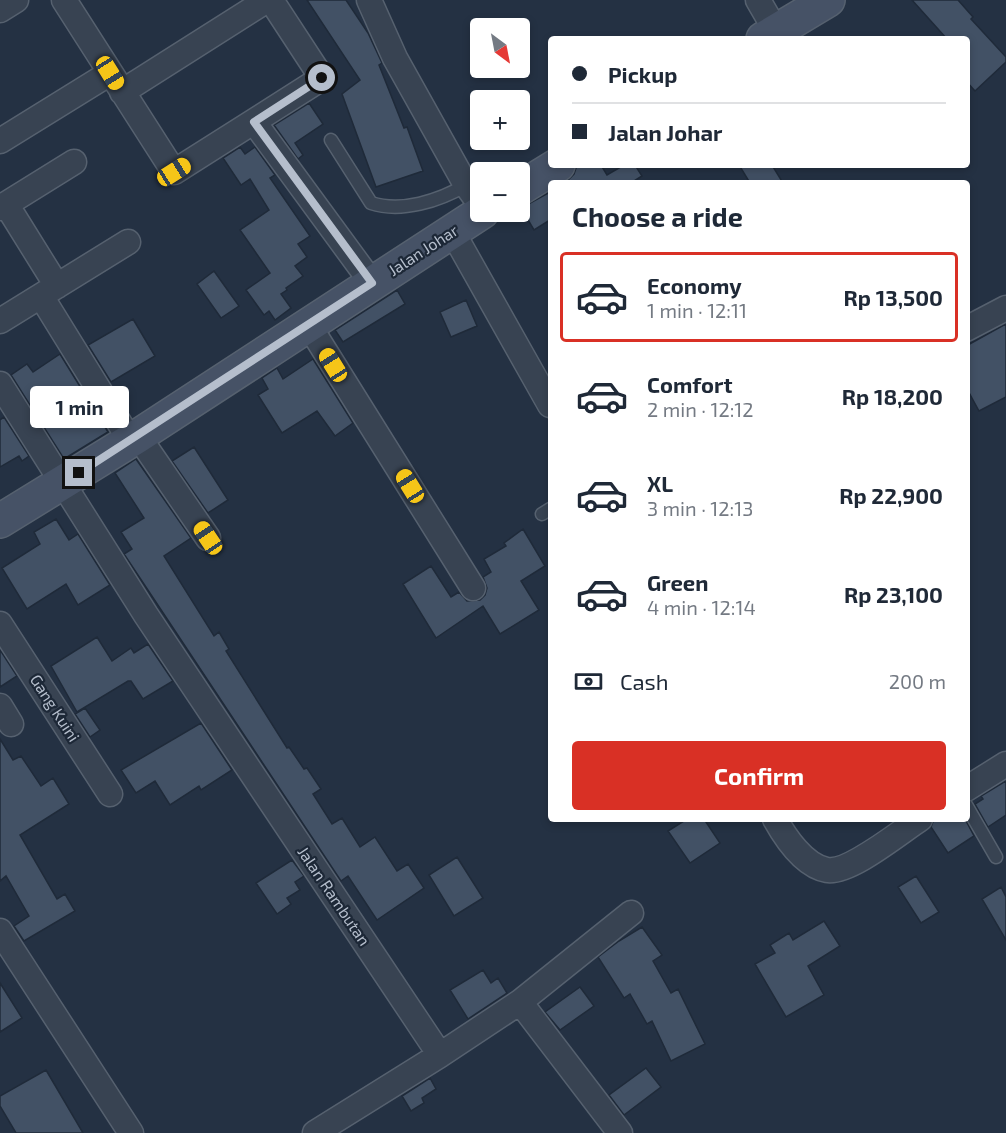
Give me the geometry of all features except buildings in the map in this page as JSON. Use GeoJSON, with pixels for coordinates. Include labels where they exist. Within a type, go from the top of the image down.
{"type":"FeatureCollection","features":[{"type":"Feature","properties":{"kind":"street"},"geometry":{"type":"LineString","coordinates":[[0,10],[16,0]]}},
{"type":"Feature","properties":{"kind":"street"},"geometry":{"type":"LineString","coordinates":[[0,141],[116,82],[269,0],[322,78],[174,172],[116,82],[64,0]]}},
{"type":"Feature","properties":{"kind":"street"},"geometry":{"type":"LineString","coordinates":[[369,0],[395,58],[470,189]]}},
{"type":"Feature","properties":{"kind":"street"},"geometry":{"type":"LineString","coordinates":[[758,0],[770,35],[828,0]]}},
{"type":"Feature","properties":{"kind":"street"},"geometry":{"type":"LineString","coordinates":[[254,122],[372,283]]}},
{"type":"Feature","properties":{"kind":"street"},"geometry":{"type":"LineString","coordinates":[[74,162],[3,206],[134,438],[208,538]]}},
{"type":"Feature","properties":{"kind":"street"},"geometry":{"type":"LineString","coordinates":[[530,182],[553,168]]}},
{"type":"Feature","properties":{"kind":"street","name":"Jalan Johar"},"geometry":{"type":"LineString","coordinates":[[0,521],[134,438],[452,231],[470,208]]}},
{"type":"Feature","properties":{"kind":"street"},"geometry":{"type":"LineString","coordinates":[[452,231],[548,401]]}},
{"type":"Feature","properties":{"kind":"street"},"geometry":{"type":"LineString","coordinates":[[0,321],[128,242]]}},
{"type":"Feature","properties":{"kind":"street"},"geometry":{"type":"LineString","coordinates":[[970,327],[1006,308]]}},
{"type":"Feature","properties":{"kind":"street"},"geometry":{"type":"LineString","coordinates":[[308,324],[473,588]]}},
{"type":"Feature","properties":{"kind":"street","name":"Jalan Rambutan"},"geometry":{"type":"LineString","coordinates":[[0,384],[146,615],[440,1055]]}},
{"type":"Feature","properties":{"kind":"street","name":"Gang Kuini"},"geometry":{"type":"LineString","coordinates":[[0,624],[110,794]]}},
{"type":"Feature","properties":{"kind":"street"},"geometry":{"type":"LineString","coordinates":[[970,786],[1006,764]]}},
{"type":"Feature","properties":{"kind":"street"},"geometry":{"type":"LineString","coordinates":[[777,822],[783,833],[812,865],[828,870],[844,868],[915,822]]}},
{"type":"Feature","properties":{"kind":"street"},"geometry":{"type":"LineString","coordinates":[[315,1133],[520,1002],[631,913]]}},
{"type":"Feature","properties":{"kind":"street"},"geometry":{"type":"LineString","coordinates":[[0,931],[131,1133]]}},
{"type":"Feature","properties":{"kind":"street"},"geometry":{"type":"LineString","coordinates":[[520,1002],[620,1133]]}},
{"type":"Feature","properties":{"kind":"lane"},"geometry":{"type":"LineString","coordinates":[[331,140],[371,203],[398,208],[453,192],[470,198]]}},
{"type":"Feature","properties":{"kind":"lane"},"geometry":{"type":"LineString","coordinates":[[970,812],[996,857]]}},
{"type":"Feature","properties":{"kind":"route"},"geometry":{"type":"LineString","coordinates":[[79,473],[372,283],[254,122],[322,78]]}}]}
